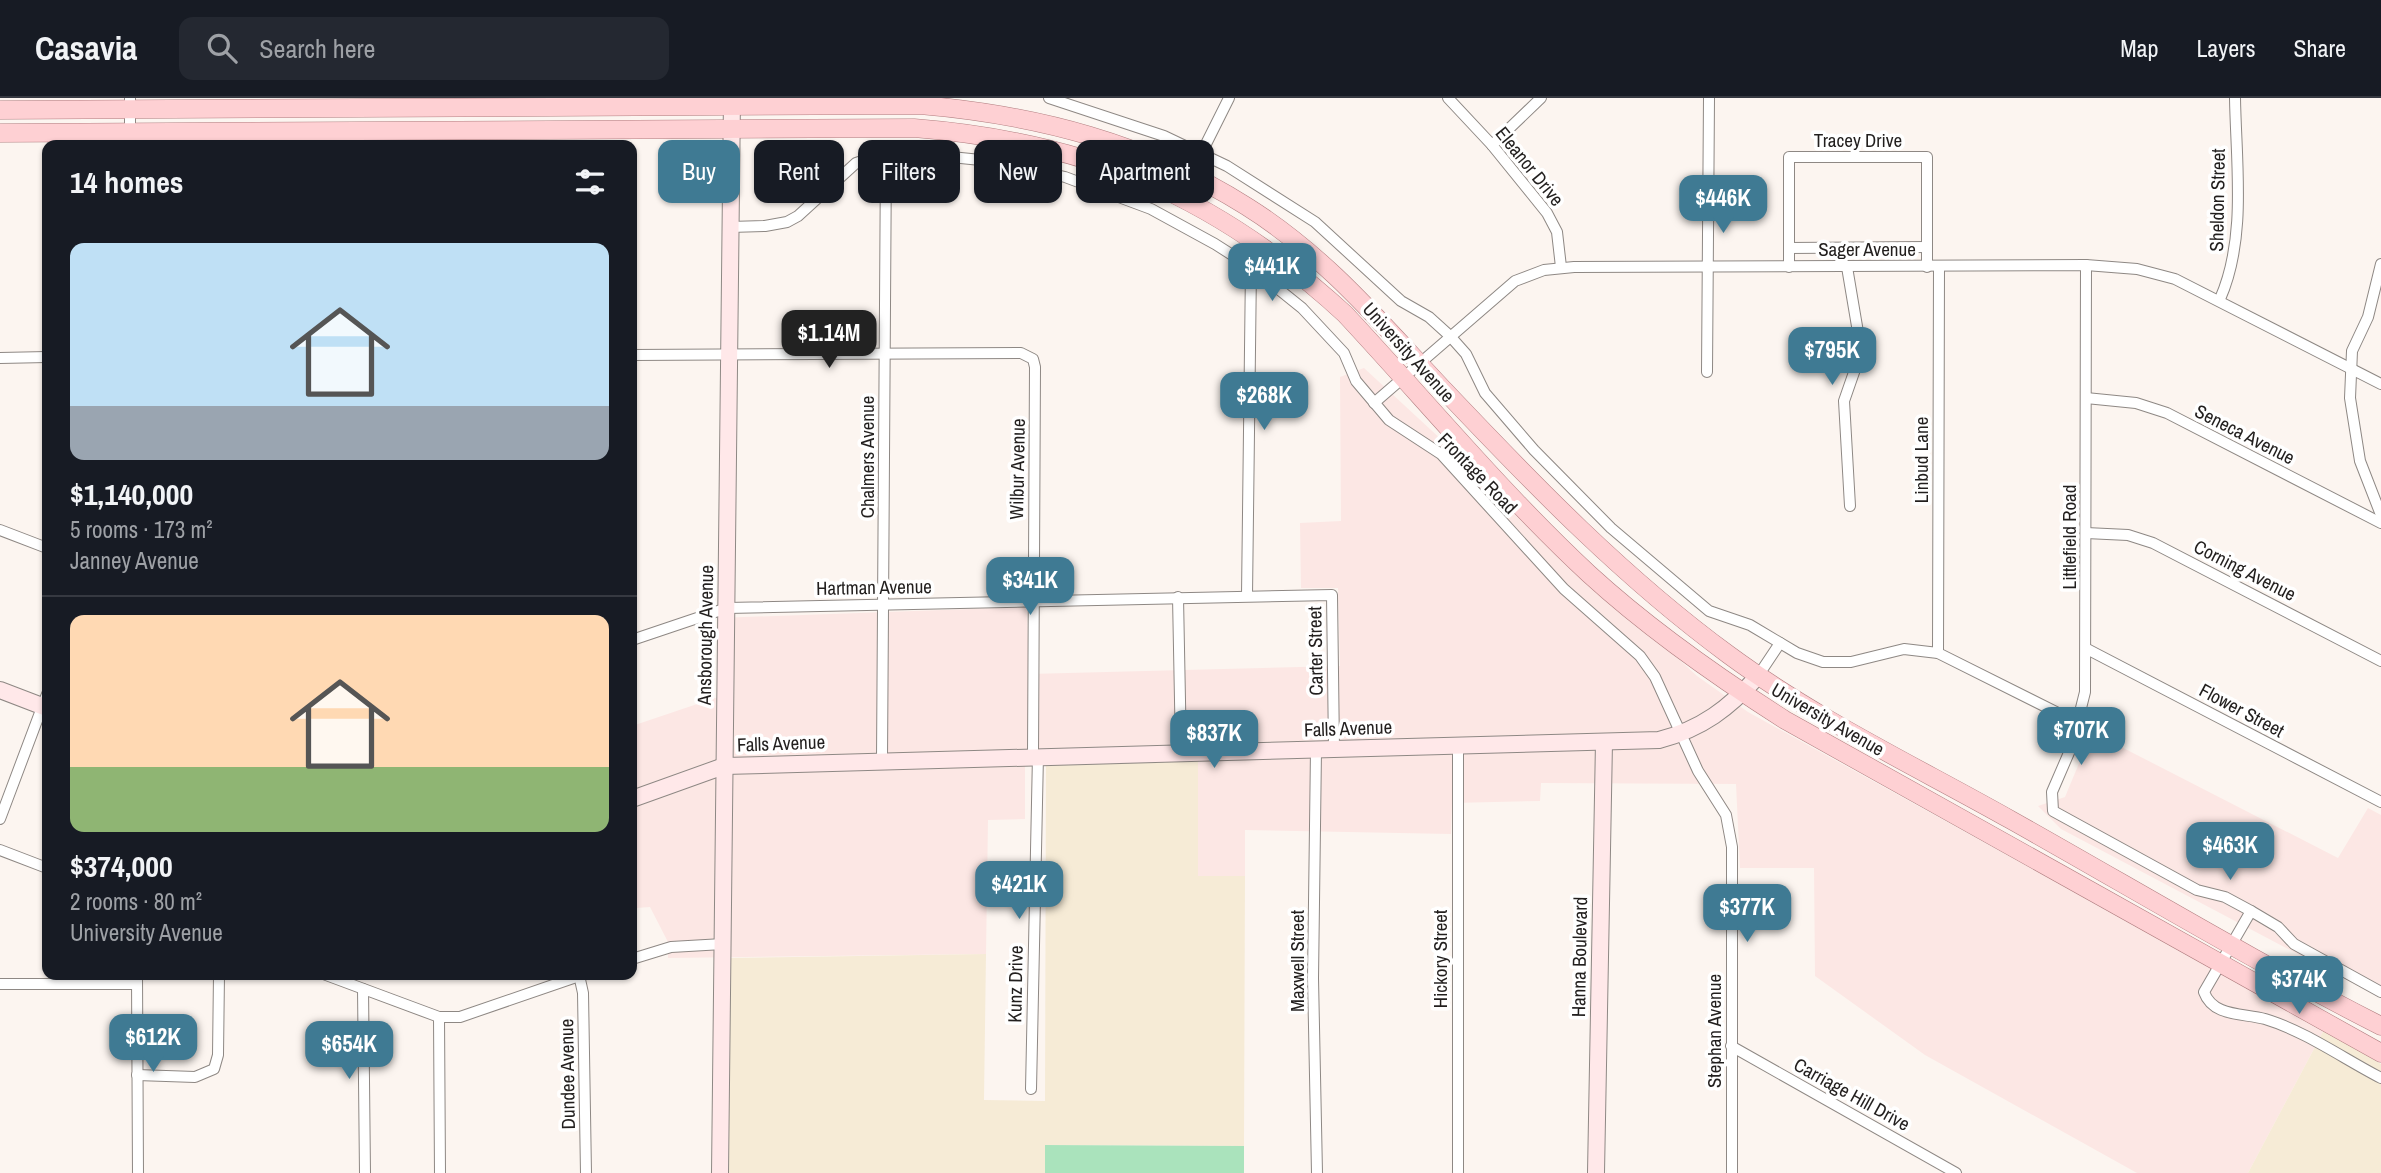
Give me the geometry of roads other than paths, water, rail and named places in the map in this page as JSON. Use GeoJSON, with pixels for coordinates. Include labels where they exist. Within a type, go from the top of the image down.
{"type":"FeatureCollection","features":[{"type":"Feature","properties":{"kind":"main road","name":"University Avenue"},"geometry":{"type":"LineString","coordinates":[[0,110],[130,104],[436,102],[920,105],[973,110],[1065,127],[1138,151],[1213,187],[1296,241],[1359,295],[1418,362],[1607,557],[1682,620],[1758,676],[2231,946],[2381,1026]]}},
{"type":"Feature","properties":{"kind":"main road","name":"University Avenue"},"geometry":{"type":"LineString","coordinates":[[0,133],[130,139],[584,138],[732,129],[914,128],[981,134],[1050,148],[1135,175],[1208,211],[1264,247],[1345,314],[1525,510],[1590,575],[1669,640],[1742,693],[1785,720],[2219,965],[2381,1053]]}},
{"type":"Feature","properties":{"kind":"street"},"geometry":{"type":"LineString","coordinates":[[1049,98],[1062,99],[1133,123],[1172,140]]}},
{"type":"Feature","properties":{"kind":"street"},"geometry":{"type":"LineString","coordinates":[[1207,140],[1228,98]]}},
{"type":"Feature","properties":{"kind":"street","name":"Eleanor Drive"},"geometry":{"type":"LineString","coordinates":[[1447,98],[1492,145],[1553,222],[1560,242],[1561,267]]}},
{"type":"Feature","properties":{"kind":"street"},"geometry":{"type":"LineString","coordinates":[[1492,145],[1541,98]]}},
{"type":"Feature","properties":{"kind":"street"},"geometry":{"type":"LineString","coordinates":[[1707,373],[1709,98]]}},
{"type":"Feature","properties":{"kind":"street","name":"Sheldon Street"},"geometry":{"type":"LineString","coordinates":[[2220,299],[2232,270],[2236,237],[2235,98]]}},
{"type":"Feature","properties":{"kind":"street","name":"Ansborough Avenue"},"geometry":{"type":"LineString","coordinates":[[720,1173],[732,102]]}},
{"type":"Feature","properties":{"kind":"street"},"geometry":{"type":"LineString","coordinates":[[130,104],[130,139]]}},
{"type":"Feature","properties":{"kind":"street","name":"Frontage Road"},"geometry":{"type":"LineString","coordinates":[[960,157],[1067,178],[1121,196],[1173,220],[1251,267],[1302,308],[1335,341],[1344,353],[1356,381],[1374,403],[1400,429],[1441,454],[1564,589],[1640,656],[1655,677],[1679,735]]}},
{"type":"Feature","properties":{"kind":"street","name":"Tracey Drive"},"geometry":{"type":"LineString","coordinates":[[1788,248],[1788,157],[1927,157]]}},
{"type":"Feature","properties":{"kind":"street","name":"Linbud Lane"},"geometry":{"type":"LineString","coordinates":[[1927,157],[1927,247],[1933,267],[1938,653]]}},
{"type":"Feature","properties":{"kind":"street"},"geometry":{"type":"LineString","coordinates":[[1214,160],[1315,222],[1401,301],[1429,317],[1450,336],[1466,354],[1496,408],[1611,528],[1709,611],[1750,625],[1809,659],[1838,663],[1904,649],[1938,653],[2078,723]]}},
{"type":"Feature","properties":{"kind":"street","name":"Frontage Road"},"geometry":{"type":"LineString","coordinates":[[730,227],[787,222],[798,216],[858,162]]}},
{"type":"Feature","properties":{"kind":"street","name":"Chalmers Avenue"},"geometry":{"type":"LineString","coordinates":[[882,760],[886,203]]}},
{"type":"Feature","properties":{"kind":"street"},"geometry":{"type":"LineString","coordinates":[[1789,267],[1788,248],[1927,247]]}},
{"type":"Feature","properties":{"kind":"street"},"geometry":{"type":"LineString","coordinates":[[2381,264],[2368,317],[2352,351],[2350,367],[2354,441],[2381,515]]}},
{"type":"Feature","properties":{"kind":"street","name":"Sager Avenue"},"geometry":{"type":"LineString","coordinates":[[1374,403],[1418,362],[1515,281],[1561,267],[2086,265],[2154,273],[2220,299],[2381,384]]}},
{"type":"Feature","properties":{"kind":"street","name":"Littlefield Road"},"geometry":{"type":"LineString","coordinates":[[2086,265],[2085,692],[2078,723],[2050,803],[2053,811],[2062,817],[2197,890],[2225,897],[2251,911]]}},
{"type":"Feature","properties":{"kind":"street"},"geometry":{"type":"LineString","coordinates":[[1247,596],[1251,267]]}},
{"type":"Feature","properties":{"kind":"street"},"geometry":{"type":"LineString","coordinates":[[1847,267],[1860,344],[1860,355],[1844,401],[1850,506]]}},
{"type":"Feature","properties":{"kind":"street"},"geometry":{"type":"LineString","coordinates":[[637,355],[885,354]]}},
{"type":"Feature","properties":{"kind":"street","name":"Wilbur Avenue"},"geometry":{"type":"LineString","coordinates":[[885,354],[1028,354],[1035,367],[1033,601],[1036,755]]}},
{"type":"Feature","properties":{"kind":"street"},"geometry":{"type":"LineString","coordinates":[[0,358],[42,358]]}},
{"type":"Feature","properties":{"kind":"street","name":"Seneca Avenue"},"geometry":{"type":"LineString","coordinates":[[2086,398],[2136,403],[2167,413],[2381,523]]}},
{"type":"Feature","properties":{"kind":"street"},"geometry":{"type":"LineString","coordinates":[[0,530],[42,546]]}},
{"type":"Feature","properties":{"kind":"street","name":"Corning Avenue"},"geometry":{"type":"LineString","coordinates":[[2086,533],[2128,535],[2153,543],[2381,661]]}},
{"type":"Feature","properties":{"kind":"street","name":"Hartman Avenue"},"geometry":{"type":"LineString","coordinates":[[637,638],[727,608],[1332,595]]}},
{"type":"Feature","properties":{"kind":"street","name":"Carter Street"},"geometry":{"type":"LineString","coordinates":[[1332,595],[1334,749]]}},
{"type":"Feature","properties":{"kind":"street"},"geometry":{"type":"LineString","coordinates":[[1178,597],[1181,752]]}},
{"type":"Feature","properties":{"kind":"street","name":"Falls Avenue"},"geometry":{"type":"LineString","coordinates":[[637,797],[724,766],[1036,755],[1659,740],[1679,735],[1713,719],[1758,676],[1780,643]]}},
{"type":"Feature","properties":{"kind":"street","name":"Flower Street"},"geometry":{"type":"LineString","coordinates":[[2087,649],[2381,802]]}},
{"type":"Feature","properties":{"kind":"street"},"geometry":{"type":"LineString","coordinates":[[0,690],[42,702]]}},
{"type":"Feature","properties":{"kind":"street"},"geometry":{"type":"LineString","coordinates":[[0,819],[42,713]]}},
{"type":"Feature","properties":{"kind":"street","name":"Stephan Avenue"},"geometry":{"type":"LineString","coordinates":[[1679,735],[1718,800],[1730,830],[1732,1173]]}},
{"type":"Feature","properties":{"kind":"street","name":"Hanna Boulevard"},"geometry":{"type":"LineString","coordinates":[[1596,1173],[1604,742]]}},
{"type":"Feature","properties":{"kind":"street","name":"Hickory Street"},"geometry":{"type":"LineString","coordinates":[[1458,746],[1458,1173]]}},
{"type":"Feature","properties":{"kind":"street","name":"Maxwell Street"},"geometry":{"type":"LineString","coordinates":[[1316,750],[1313,978],[1317,1173]]}},
{"type":"Feature","properties":{"kind":"street","name":"Kunz Drive"},"geometry":{"type":"LineString","coordinates":[[1031,1088],[1036,755]]}},
{"type":"Feature","properties":{"kind":"street"},"geometry":{"type":"LineString","coordinates":[[0,850],[42,866]]}},
{"type":"Feature","properties":{"kind":"street"},"geometry":{"type":"LineString","coordinates":[[2381,992],[2294,944],[2278,927],[2251,911],[2204,992],[2208,1001],[2224,1011],[2284,1026],[2381,1079]]}},
{"type":"Feature","properties":{"kind":"street"},"geometry":{"type":"LineString","coordinates":[[637,957],[671,947],[723,944]]}},
{"type":"Feature","properties":{"kind":"street"},"geometry":{"type":"LineString","coordinates":[[0,984],[110,980]]}},
{"type":"Feature","properties":{"kind":"street"},"geometry":{"type":"LineString","coordinates":[[137,980],[138,1173]]}},
{"type":"Feature","properties":{"kind":"street"},"geometry":{"type":"LineString","coordinates":[[137,1075],[195,1077],[214,1069],[218,1055],[219,980]]}},
{"type":"Feature","properties":{"kind":"street"},"geometry":{"type":"LineString","coordinates":[[339,980],[439,1017],[460,1017],[479,1012],[566,980]]}},
{"type":"Feature","properties":{"kind":"street","name":"Dundee Avenue"},"geometry":{"type":"LineString","coordinates":[[581,980],[586,1173]]}},
{"type":"Feature","properties":{"kind":"street"},"geometry":{"type":"LineString","coordinates":[[363,989],[365,1173]]}},
{"type":"Feature","properties":{"kind":"street"},"geometry":{"type":"LineString","coordinates":[[439,1017],[440,1173]]}},
{"type":"Feature","properties":{"kind":"street","name":"Carriage Hill Drive"},"geometry":{"type":"LineString","coordinates":[[1731,1046],[1936,1167],[1956,1173]]}}]}
